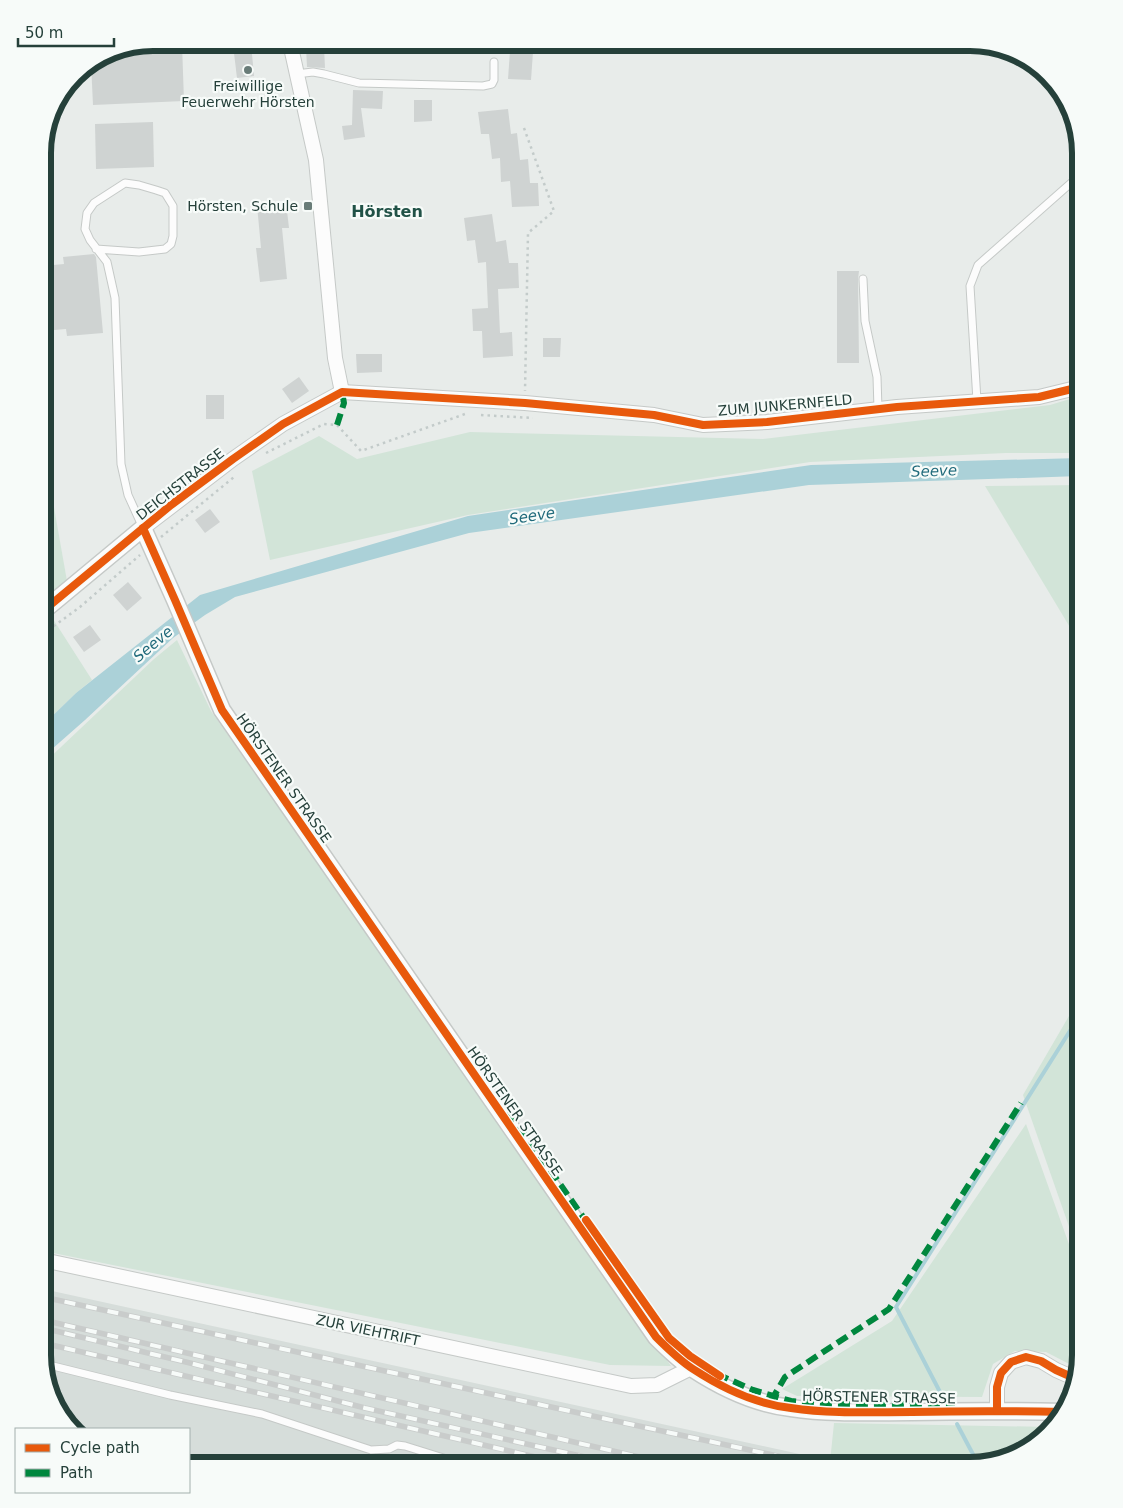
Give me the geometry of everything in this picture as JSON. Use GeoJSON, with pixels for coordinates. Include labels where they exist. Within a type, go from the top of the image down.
{"type":"FeatureCollection","features":[{"type":"Feature","properties":{"kind":"street"},"geometry":{"type":"LineString","coordinates":[[292,51],[316,160],[335,358],[342,392]]}},
{"type":"Feature","properties":{"kind":"street","name":"ZUM JUNKERNFELD"},"geometry":{"type":"LineString","coordinates":[[342,392],[525,403],[654,415],[703,425],[767,422],[878,409],[1039,397],[1072,389]]}},
{"type":"Feature","properties":{"kind":"street","name":"DEICHSTRASSE"},"geometry":{"type":"LineString","coordinates":[[51,604],[143,528],[233,459],[283,424],[342,392]]}},
{"type":"Feature","properties":{"kind":"street","name":"HÖRSTENER STRASSE"},"geometry":{"type":"LineString","coordinates":[[143,528],[157,545],[175,600],[222,710],[656,1336],[670,1351],[691,1368],[719,1384],[750,1398],[789,1408],[831,1412],[1054,1412]]}},
{"type":"Feature","properties":{"kind":"street","name":"ZUR VIEHTRIFT"},"geometry":{"type":"LineString","coordinates":[[51,1262],[631,1386],[657,1385],[691,1368]]}},
{"type":"Feature","properties":{"kind":"street"},"geometry":{"type":"LineString","coordinates":[[997,1411],[997,1387],[1000,1373],[1011,1362],[1026,1357],[1041,1361],[1069,1376]]}},
{"type":"Feature","properties":{"kind":"lane"},"geometry":{"type":"LineString","coordinates":[[296,74],[313,72],[359,83],[483,86],[492,84],[494,80],[494,62]]}},
{"type":"Feature","properties":{"kind":"lane"},"geometry":{"type":"LineString","coordinates":[[977,401],[970,286],[978,265],[1072,182]]}},
{"type":"Feature","properties":{"kind":"lane"},"geometry":{"type":"LineString","coordinates":[[96,249],[139,252],[165,249],[171,244],[173,223],[173,206],[165,194],[139,185],[126,184],[94,203],[87,213],[85,229],[90,240],[96,249],[107,262],[115,298],[121,464],[128,495],[143,528]]}},
{"type":"Feature","properties":{"kind":"lane"},"geometry":{"type":"LineString","coordinates":[[863,280],[865,321],[877,377],[878,409]]}},
{"type":"Feature","properties":{"kind":"lane"},"geometry":{"type":"LineString","coordinates":[[52,1365],[170,1395],[262,1414],[371,1450],[389,1449],[397,1445],[439,1457]]}},
{"type":"Feature","properties":{"kind":"path"},"geometry":{"type":"LineString","coordinates":[[524,128],[554,211],[528,233],[525,403]]}},
{"type":"Feature","properties":{"kind":"path"},"geometry":{"type":"LineString","coordinates":[[265,454],[324,424],[337,425],[361,452],[465,414],[534,418]]}},
{"type":"Feature","properties":{"kind":"path"},"geometry":{"type":"LineString","coordinates":[[51,628],[140,555],[157,545],[235,476]]}},
{"type":"Feature","properties":{"kind":"shaded area"},"geometry":{"type":"Polygon","coordinates":[[[51,1291],[812,1457],[190,1457],[190,1428],[81,1427],[62,1400],[53,1375],[51,1355],[51,1291]]]}},
{"type":"Feature","properties":{"kind":"green space"},"geometry":{"type":"Polygon","coordinates":[[[1072,398],[1072,453],[1006,453],[810,462],[468,515],[270,560],[252,471],[319,436],[357,459],[470,432],[763,439],[1050,405],[1072,398]]]}},
{"type":"Feature","properties":{"kind":"green space"},"geometry":{"type":"Polygon","coordinates":[[[1072,485],[1072,631],[985,486],[1072,485]]]}},
{"type":"Feature","properties":{"kind":"green space"},"geometry":{"type":"Polygon","coordinates":[[[51,490],[67,581],[51,594],[51,490]]]}},
{"type":"Feature","properties":{"kind":"green space"},"geometry":{"type":"Polygon","coordinates":[[[53,619],[92,680],[51,717],[51,621],[53,619]]]}},
{"type":"Feature","properties":{"kind":"green space"},"geometry":{"type":"Polygon","coordinates":[[[177,640],[211,711],[671,1366],[610,1365],[51,1253],[51,756],[154,659],[177,640]]]}},
{"type":"Feature","properties":{"kind":"green space"},"geometry":{"type":"Polygon","coordinates":[[[1072,1011],[1072,1235],[1023,1095],[1072,1011]]]}},
{"type":"Feature","properties":{"kind":"green space"},"geometry":{"type":"Polygon","coordinates":[[[1026,1124],[1072,1253],[1071,1365],[1046,1352],[1015,1351],[993,1364],[982,1397],[797,1396],[782,1389],[892,1321],[1026,1124]]]}},
{"type":"Feature","properties":{"kind":"green space"},"geometry":{"type":"Polygon","coordinates":[[[834,1423],[1042,1427],[1032,1436],[1009,1449],[983,1456],[831,1457],[834,1423]]]}},
{"type":"Feature","properties":{"kind":"water","name":"Seeve"},"geometry":{"type":"Polygon","coordinates":[[[1072,458],[1072,476],[809,485],[469,533],[235,597],[205,615],[173,638],[51,750],[51,717],[76,693],[200,595],[468,516],[811,465],[1072,458]]]}},
{"type":"Feature","properties":{"kind":"building"},"geometry":{"type":"Polygon","coordinates":[[[182,51],[184,101],[93,105],[91,73],[97,68],[114,59],[133,53],[182,51]]]}},
{"type":"Feature","properties":{"kind":"building"},"geometry":{"type":"Polygon","coordinates":[[[234,51],[252,51],[254,76],[237,78],[234,51]]]}},
{"type":"Feature","properties":{"kind":"building"},"geometry":{"type":"Polygon","coordinates":[[[306,51],[324,51],[325,68],[307,67],[306,51]]]}},
{"type":"Feature","properties":{"kind":"building"},"geometry":{"type":"Polygon","coordinates":[[[510,51],[533,52],[531,80],[508,79],[510,51]]]}},
{"type":"Feature","properties":{"kind":"building"},"geometry":{"type":"Polygon","coordinates":[[[353,90],[383,91],[382,109],[361,108],[365,137],[344,140],[342,126],[352,125],[353,90]]]}},
{"type":"Feature","properties":{"kind":"building"},"geometry":{"type":"Polygon","coordinates":[[[414,100],[432,100],[432,121],[414,122],[414,100]]]}},
{"type":"Feature","properties":{"kind":"building"},"geometry":{"type":"Polygon","coordinates":[[[508,109],[511,134],[517,133],[520,160],[528,159],[530,183],[538,183],[539,206],[512,207],[510,181],[501,182],[500,158],[492,159],[489,134],[481,134],[478,112],[508,109]]]}},
{"type":"Feature","properties":{"kind":"building"},"geometry":{"type":"Polygon","coordinates":[[[153,122],[154,167],[96,169],[95,124],[153,122]]]}},
{"type":"Feature","properties":{"kind":"building"},"geometry":{"type":"Polygon","coordinates":[[[286,202],[289,228],[282,228],[287,279],[260,282],[256,248],[261,248],[257,205],[286,202]]]}},
{"type":"Feature","properties":{"kind":"building"},"geometry":{"type":"Polygon","coordinates":[[[492,214],[496,242],[506,240],[509,263],[518,263],[519,288],[498,289],[500,333],[512,332],[513,356],[483,358],[482,331],[473,331],[472,309],[488,308],[486,262],[478,263],[475,240],[467,241],[464,218],[492,214]]]}},
{"type":"Feature","properties":{"kind":"building"},"geometry":{"type":"Polygon","coordinates":[[[94,254],[96,257],[103,333],[67,336],[66,329],[51,330],[51,265],[64,264],[63,257],[94,254]]]}},
{"type":"Feature","properties":{"kind":"building"},"geometry":{"type":"Polygon","coordinates":[[[837,271],[859,271],[859,363],[837,363],[837,271]]]}},
{"type":"Feature","properties":{"kind":"building"},"geometry":{"type":"Polygon","coordinates":[[[543,338],[561,338],[560,357],[543,357],[543,338]]]}},
{"type":"Feature","properties":{"kind":"building"},"geometry":{"type":"Polygon","coordinates":[[[356,354],[382,354],[382,372],[357,373],[356,354]]]}},
{"type":"Feature","properties":{"kind":"building"},"geometry":{"type":"Polygon","coordinates":[[[299,377],[309,391],[292,403],[282,389],[299,377]]]}},
{"type":"Feature","properties":{"kind":"building"},"geometry":{"type":"Polygon","coordinates":[[[206,395],[224,395],[224,419],[206,419],[206,395]]]}},
{"type":"Feature","properties":{"kind":"building"},"geometry":{"type":"Polygon","coordinates":[[[210,509],[220,522],[205,533],[195,520],[210,509]]]}},
{"type":"Feature","properties":{"kind":"building"},"geometry":{"type":"Polygon","coordinates":[[[128,582],[142,598],[127,611],[113,595],[128,582]]]}},
{"type":"Feature","properties":{"kind":"building"},"geometry":{"type":"Polygon","coordinates":[[[90,625],[101,640],[84,652],[73,637],[90,625]]]}},
{"type":"Feature","properties":{"kind":"waterway"},"geometry":{"type":"LineString","coordinates":[[941,1394],[896,1307],[1072,1028]]}},
{"type":"Feature","properties":{"kind":"waterway"},"geometry":{"type":"LineString","coordinates":[[957,1424],[974,1457]]}},
{"type":"Feature","properties":{"kind":"railway"},"geometry":{"type":"LineString","coordinates":[[51,1299],[782,1457]]}},
{"type":"Feature","properties":{"kind":"railway"},"geometry":{"type":"LineString","coordinates":[[51,1322],[639,1457]]}},
{"type":"Feature","properties":{"kind":"railway"},"geometry":{"type":"LineString","coordinates":[[51,1330],[365,1408],[585,1457]]}},
{"type":"Feature","properties":{"kind":"railway"},"geometry":{"type":"LineString","coordinates":[[51,1345],[535,1457]]}},
{"type":"Feature","properties":{"kind":"marked path"},"geometry":{"type":"LineString","coordinates":[[337,425],[344,403],[342,392]]}},
{"type":"Feature","properties":{"kind":"marked path"},"geometry":{"type":"LineString","coordinates":[[771,1401],[785,1377],[889,1309],[1021,1103]]}},
{"type":"Feature","properties":{"kind":"marked path"},"geometry":{"type":"LineString","coordinates":[[509,1111],[588,1224]]}},
{"type":"Feature","properties":{"kind":"marked path"},"geometry":{"type":"LineString","coordinates":[[717,1374],[753,1390],[791,1401],[830,1404],[955,1404]]}},
{"type":"Feature","properties":{"kind":"cycle path"},"geometry":{"type":"LineString","coordinates":[[51,604],[171,505],[233,459],[283,424],[342,392],[525,403],[654,415],[703,425],[767,422],[897,407],[1039,397],[1072,389]]}},
{"type":"Feature","properties":{"kind":"cycle path"},"geometry":{"type":"LineString","coordinates":[[143,528],[222,710],[656,1337],[664,1345],[678,1358],[716,1383],[752,1399],[778,1406],[806,1410],[852,1412],[1054,1412]]}},
{"type":"Feature","properties":{"kind":"cycle path"},"geometry":{"type":"LineString","coordinates":[[586,1220],[669,1338],[690,1356],[720,1376]]}},
{"type":"Feature","properties":{"kind":"cycle path"},"geometry":{"type":"LineString","coordinates":[[997,1411],[997,1387],[1001,1373],[1011,1362],[1026,1357],[1041,1361],[1069,1376]]}},
{"type":"Feature","properties":{"kind":"place","name":"Freiwillige Feuerwehr Hörsten"},"geometry":{"type":"Point","coordinates":[248,70]}},
{"type":"Feature","properties":{"kind":"place","name":"Hörsten, Schule"},"geometry":{"type":"Point","coordinates":[308,206]}},
{"type":"Feature","properties":{"kind":"district","name":"Hörsten"},"geometry":{"type":"Point","coordinates":[387,211]}}]}
